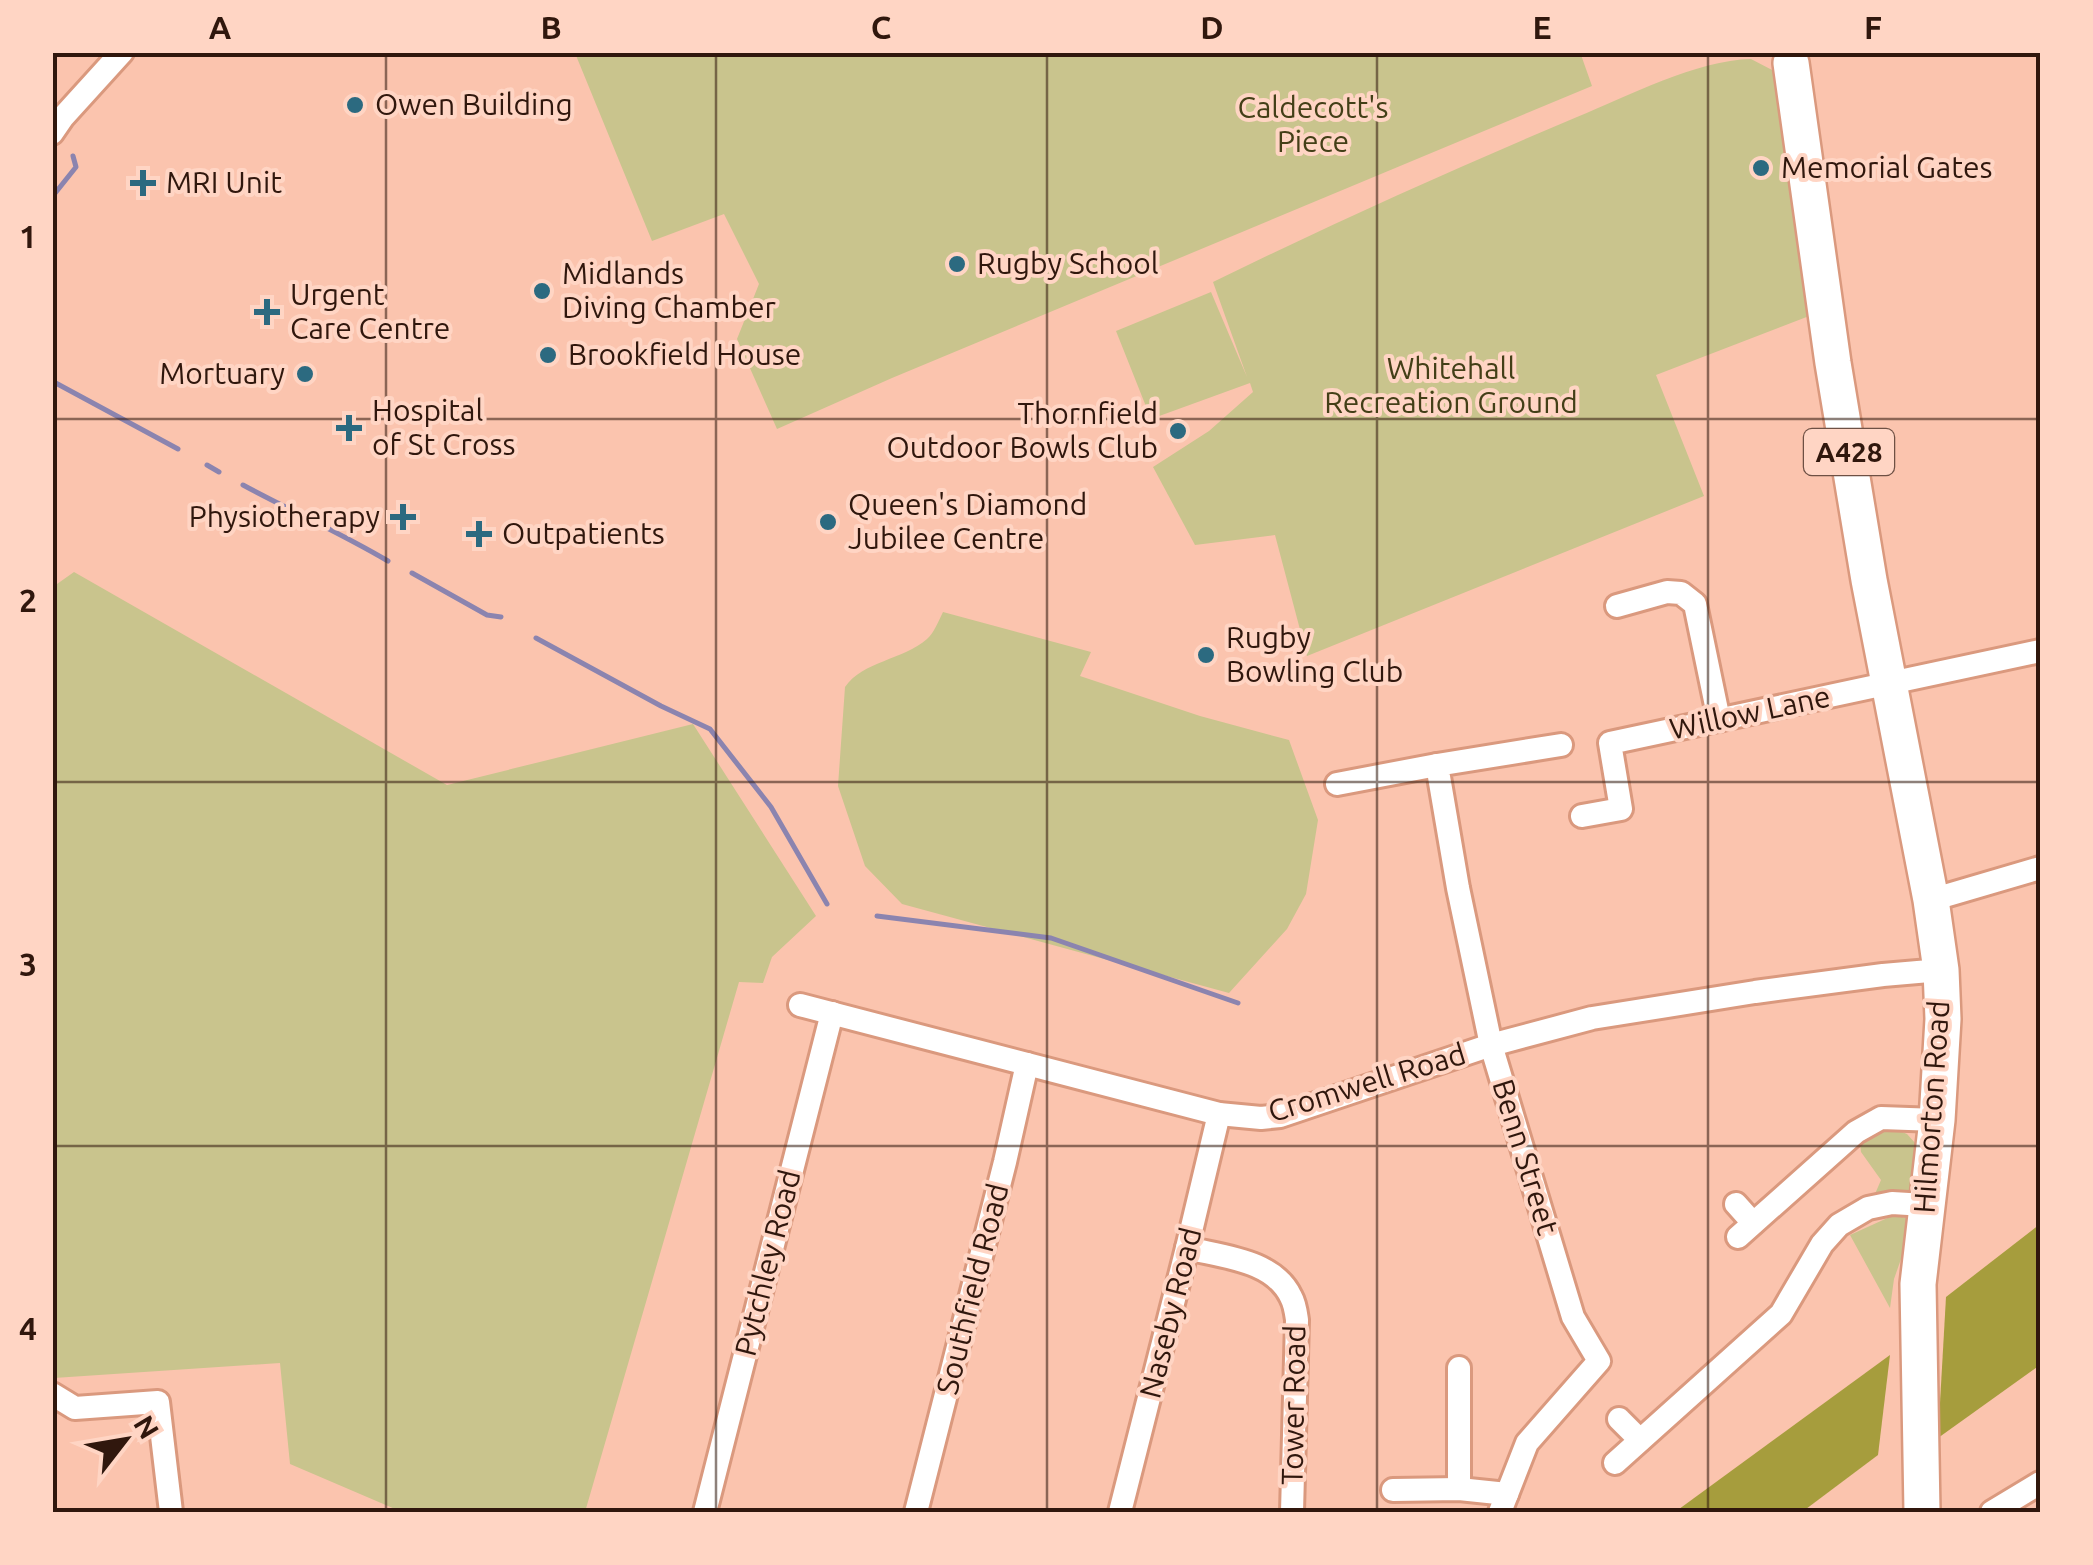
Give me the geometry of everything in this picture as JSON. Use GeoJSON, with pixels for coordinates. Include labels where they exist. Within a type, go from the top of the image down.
{"type":"FeatureCollection","features":[{"type":"Feature","properties":{"kind":"highway","name":"A428"},"geometry":{"type":"LineString","coordinates":[[1792,56],[1833,364],[1869,580],[1931,900]]}},
{"type":"Feature","properties":{"kind":"highway","name":"Hilmorton Road"},"geometry":{"type":"LineString","coordinates":[[1922,1512],[1918,1284],[1934,1156],[1943,1020],[1931,900]]}},
{"type":"Feature","properties":{"kind":"street"},"geometry":{"type":"LineString","coordinates":[[52,133],[122,52]]}},
{"type":"Feature","properties":{"kind":"street"},"geometry":{"type":"LineString","coordinates":[[1618,606],[1667,592],[1681,593],[1695,604],[1719,720]]}},
{"type":"Feature","properties":{"kind":"street","name":"Willow Lane"},"geometry":{"type":"LineString","coordinates":[[1582,816],[1621,809],[1610,743],[2040,651]]}},
{"type":"Feature","properties":{"kind":"street"},"geometry":{"type":"LineString","coordinates":[[1337,784],[1561,745]]}},
{"type":"Feature","properties":{"kind":"street","name":"Benn Street"},"geometry":{"type":"LineString","coordinates":[[1436,764],[1492,1045],[1573,1318],[1599,1361],[1527,1443],[1504,1503]]}},
{"type":"Feature","properties":{"kind":"street"},"geometry":{"type":"LineString","coordinates":[[1931,900],[2040,869]]}},
{"type":"Feature","properties":{"kind":"street","name":"Cromwell Road"},"geometry":{"type":"LineString","coordinates":[[800,1004],[1219,1114],[1262,1118],[1280,1116],[1492,1045],[1596,1017],[1941,970]]}},
{"type":"Feature","properties":{"kind":"street","name":"Pytchley Road"},"geometry":{"type":"LineString","coordinates":[[705,1512],[832,1013]]}},
{"type":"Feature","properties":{"kind":"street","name":"Southfield Road"},"geometry":{"type":"LineString","coordinates":[[916,1512],[1027,1064]]}},
{"type":"Feature","properties":{"kind":"street","name":"Naseby Road"},"geometry":{"type":"LineString","coordinates":[[1120,1512],[1219,1114]]}},
{"type":"Feature","properties":{"kind":"street"},"geometry":{"type":"LineString","coordinates":[[1736,1204],[1746,1230],[1856,1132],[1881,1118],[1937,1120]]}},
{"type":"Feature","properties":{"kind":"street"},"geometry":{"type":"LineString","coordinates":[[1615,1463],[1637,1427],[1781,1314],[1822,1244],[1839,1225],[1868,1208],[1892,1203],[1926,1205]]}},
{"type":"Feature","properties":{"kind":"street","name":"Tower Road"},"geometry":{"type":"LineString","coordinates":[[1188,1248],[1259,1266],[1280,1282],[1292,1298],[1297,1320],[1292,1512]]}},
{"type":"Feature","properties":{"kind":"street"},"geometry":{"type":"LineString","coordinates":[[1459,1368],[1460,1489]]}},
{"type":"Feature","properties":{"kind":"street"},"geometry":{"type":"LineString","coordinates":[[52,1394],[75,1408],[158,1402],[171,1512]]}},
{"type":"Feature","properties":{"kind":"street"},"geometry":{"type":"LineString","coordinates":[[1992,1512],[2040,1483]]}},
{"type":"Feature","properties":{"kind":"street"},"geometry":{"type":"LineString","coordinates":[[1394,1490],[1460,1489],[1504,1503]]}},
{"type":"Feature","properties":{"kind":"green space","name":"Rugby School"},"geometry":{"type":"Polygon","coordinates":[[[1580,52],[1592,86],[777,429],[737,339],[759,284],[724,214],[652,241],[575,53],[1580,52]]]}},
{"type":"Feature","properties":{"kind":"green space","name":"Whitehall Recreation Ground"},"geometry":{"type":"Polygon","coordinates":[[[1751,59],[1774,71],[1817,313],[1656,375],[1704,496],[1307,656],[1275,535],[1195,545],[1153,467],[1209,431],[1253,392],[1250,383],[1151,419],[1116,331],[1211,292],[1247,377],[1213,282],[1394,197],[1640,90],[1686,72],[1751,59]]]}},
{"type":"Feature","properties":{"kind":"green space"},"geometry":{"type":"Polygon","coordinates":[[[74,572],[447,785],[693,724],[816,916],[772,957],[763,983],[739,982],[585,1512],[402,1512],[290,1464],[280,1363],[54,1378],[52,595],[57,584],[74,572]]]}},
{"type":"Feature","properties":{"kind":"green space"},"geometry":{"type":"Polygon","coordinates":[[[943,612],[1091,652],[1080,676],[1200,716],[1289,740],[1318,820],[1306,894],[1287,929],[1229,993],[902,904],[865,866],[838,786],[845,687],[862,671],[927,639],[943,612]]]}},
{"type":"Feature","properties":{"kind":"green space"},"geometry":{"type":"Polygon","coordinates":[[[1895,1129],[1916,1144],[1914,1180],[1906,1196],[1872,1201],[1881,1180],[1861,1152],[1860,1143],[1880,1131],[1895,1129]]]}},
{"type":"Feature","properties":{"kind":"green space"},"geometry":{"type":"Polygon","coordinates":[[[1894,1215],[1906,1218],[1907,1242],[1894,1279],[1890,1308],[1850,1235],[1894,1215]]]}},
{"type":"Feature","properties":{"kind":"shaded area"},"geometry":{"type":"Polygon","coordinates":[[[2040,1224],[2040,1365],[1938,1438],[1946,1297],[2040,1224]]]}},
{"type":"Feature","properties":{"kind":"shaded area"},"geometry":{"type":"Polygon","coordinates":[[[1890,1355],[1878,1455],[1802,1512],[1675,1512],[1890,1355]]]}},
{"type":"Feature","properties":{"kind":"waterway"},"geometry":{"type":"LineString","coordinates":[[52,197],[76,167],[73,156]]}},
{"type":"Feature","properties":{"kind":"waterway"},"geometry":{"type":"LineString","coordinates":[[52,381],[178,449]]}},
{"type":"Feature","properties":{"kind":"waterway"},"geometry":{"type":"LineString","coordinates":[[207,465],[219,472]]}},
{"type":"Feature","properties":{"kind":"waterway"},"geometry":{"type":"LineString","coordinates":[[243,485],[388,561]]}},
{"type":"Feature","properties":{"kind":"waterway"},"geometry":{"type":"LineString","coordinates":[[412,573],[487,615],[501,617]]}},
{"type":"Feature","properties":{"kind":"waterway"},"geometry":{"type":"LineString","coordinates":[[536,638],[710,729],[771,807],[827,904]]}},
{"type":"Feature","properties":{"kind":"waterway"},"geometry":{"type":"LineString","coordinates":[[877,916],[1051,938],[1238,1003]]}},
{"type":"Feature","properties":{"kind":"place","name":"Owen Building"},"geometry":{"type":"Point","coordinates":[355,105]}},
{"type":"Feature","properties":{"kind":"place","name":"Memorial Gates"},"geometry":{"type":"Point","coordinates":[1761,168]}},
{"type":"Feature","properties":{"kind":"place","name":"MRI Unit"},"geometry":{"type":"Point","coordinates":[143,183]}},
{"type":"Feature","properties":{"kind":"place","name":"Rugby School"},"geometry":{"type":"Point","coordinates":[957,264]}},
{"type":"Feature","properties":{"kind":"place","name":"Midlands Diving Chamber"},"geometry":{"type":"Point","coordinates":[542,291]}},
{"type":"Feature","properties":{"kind":"place","name":"Urgent Care Centre"},"geometry":{"type":"Point","coordinates":[267,312]}},
{"type":"Feature","properties":{"kind":"place","name":"Brookfield House"},"geometry":{"type":"Point","coordinates":[548,355]}},
{"type":"Feature","properties":{"kind":"place","name":"Mortuary"},"geometry":{"type":"Point","coordinates":[305,374]}},
{"type":"Feature","properties":{"kind":"place","name":"Hospital of St Cross"},"geometry":{"type":"Point","coordinates":[349,428]}},
{"type":"Feature","properties":{"kind":"place","name":"Thornfield Outdoor Bowls Club"},"geometry":{"type":"Point","coordinates":[1178,431]}},
{"type":"Feature","properties":{"kind":"place","name":"Physiotherapy"},"geometry":{"type":"Point","coordinates":[403,517]}},
{"type":"Feature","properties":{"kind":"place","name":"Queen's Diamond Jubilee Centre"},"geometry":{"type":"Point","coordinates":[828,522]}},
{"type":"Feature","properties":{"kind":"place","name":"Outpatients"},"geometry":{"type":"Point","coordinates":[479,534]}},
{"type":"Feature","properties":{"kind":"place","name":"Rugby Bowling Club"},"geometry":{"type":"Point","coordinates":[1206,655]}},
{"type":"Feature","properties":{"kind":"park label","name":"Caldecott's Piece"},"geometry":{"type":"Point","coordinates":[1313,125]}}]}
